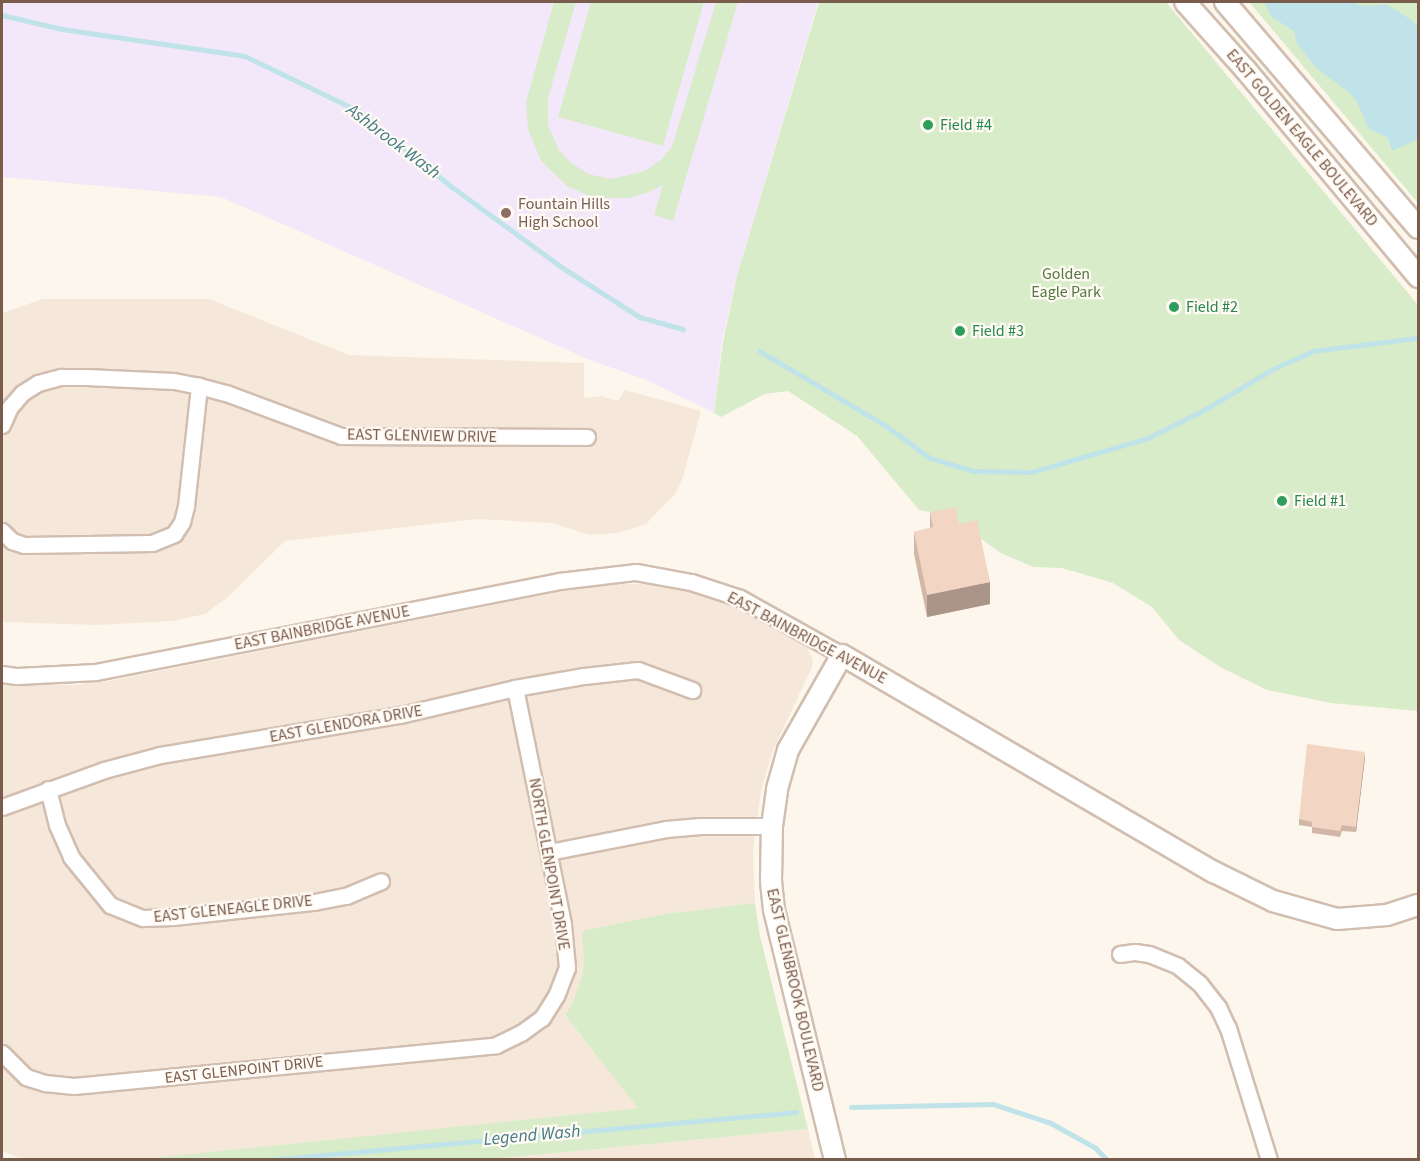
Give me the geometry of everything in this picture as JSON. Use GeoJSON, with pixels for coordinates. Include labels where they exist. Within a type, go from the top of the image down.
{"type":"FeatureCollection","features":[{"type":"Feature","properties":{"kind":"street","name":"EAST GOLDEN EAGLE BOULEVARD"},"geometry":{"type":"LineString","coordinates":[[1185,2],[1245,69],[1419,277]]}},
{"type":"Feature","properties":{"kind":"street","name":"EAST GOLDEN EAGLE BOULEVARD"},"geometry":{"type":"LineString","coordinates":[[1225,2],[1419,228]]}},
{"type":"Feature","properties":{"kind":"street","name":"EAST GLENVIEW DRIVE"},"geometry":{"type":"LineString","coordinates":[[2,425],[10,407],[22,393],[38,383],[61,377],[174,381],[199,386],[226,393],[341,436],[586,437]]}},
{"type":"Feature","properties":{"kind":"street"},"geometry":{"type":"LineString","coordinates":[[2,531],[12,542],[24,545],[152,543],[174,534],[182,522],[186,506],[199,386]]}},
{"type":"Feature","properties":{"kind":"street","name":"EAST BAINBRIDGE AVENUE"},"geometry":{"type":"LineString","coordinates":[[2,674],[18,676],[96,672],[559,581],[636,572],[691,582],[740,598],[1214,872],[1273,901],[1337,919],[1387,915],[1419,905]]}},
{"type":"Feature","properties":{"kind":"street","name":"EAST GLENBROOK BOULEVARD"},"geometry":{"type":"LineString","coordinates":[[835,1160],[774,910],[771,881],[772,826],[777,789],[788,750],[842,655]]}},
{"type":"Feature","properties":{"kind":"street","name":"EAST GLENDORA DRIVE"},"geometry":{"type":"LineString","coordinates":[[2,807],[48,789],[160,755],[400,715],[515,688],[638,670],[692,690]]}},
{"type":"Feature","properties":{"kind":"street","name":"NORTH GLENPOINT DRIVE"},"geometry":{"type":"LineString","coordinates":[[496,1045],[521,1033],[542,1018],[556,996],[567,968],[563,924],[515,688]]}},
{"type":"Feature","properties":{"kind":"street","name":"EAST GLENEAGLE DRIVE"},"geometry":{"type":"LineString","coordinates":[[48,789],[57,825],[71,857],[110,905],[143,918],[314,902],[346,896],[381,881]]}},
{"type":"Feature","properties":{"kind":"street"},"geometry":{"type":"LineString","coordinates":[[549,852],[666,829],[700,826],[772,826]]}},
{"type":"Feature","properties":{"kind":"street"},"geometry":{"type":"LineString","coordinates":[[1120,954],[1135,952],[1149,954],[1178,966],[1200,984],[1218,1007],[1228,1028],[1269,1160]]}},
{"type":"Feature","properties":{"kind":"street","name":"EAST GLENPOINT DRIVE"},"geometry":{"type":"LineString","coordinates":[[2,1053],[26,1077],[45,1083],[74,1086],[269,1069],[496,1045]]}},
{"type":"Feature","properties":{"kind":"shaded area","name":"Fountain Hills High School"},"geometry":{"type":"Polygon","coordinates":[[[2,2],[818,2],[737,276],[722,341],[714,413],[649,381],[590,360],[221,197],[2,177],[2,2]]]}},
{"type":"Feature","properties":{"kind":"shaded area"},"geometry":{"type":"Polygon","coordinates":[[[43,299],[209,299],[349,355],[584,363],[584,398],[601,396],[618,401],[625,390],[701,411],[683,477],[675,494],[646,524],[618,533],[590,535],[552,523],[476,519],[285,541],[229,596],[205,614],[172,621],[97,625],[2,622],[2,313],[43,299]]]}},
{"type":"Feature","properties":{"kind":"shaded area"},"geometry":{"type":"Polygon","coordinates":[[[618,584],[653,584],[705,594],[747,612],[807,647],[813,660],[812,667],[772,753],[761,791],[753,851],[755,903],[665,914],[583,931],[582,976],[572,1004],[565,1015],[639,1108],[144,1160],[22,1159],[2,1151],[2,684],[74,685],[109,681],[569,590],[618,584]]]}},
{"type":"Feature","properties":{"kind":"shaded area"},"geometry":{"type":"Polygon","coordinates":[[[808,1129],[815,1159],[482,1160],[808,1129]]]}},
{"type":"Feature","properties":{"kind":"green space"},"geometry":{"type":"Polygon","coordinates":[[[554,2],[576,2],[548,98],[548,125],[559,150],[570,162],[588,174],[611,179],[645,171],[661,160],[672,147],[716,2],[738,2],[673,221],[654,215],[663,185],[629,198],[594,198],[567,186],[541,161],[528,129],[526,102],[554,2]]]}},
{"type":"Feature","properties":{"kind":"green space"},"geometry":{"type":"Polygon","coordinates":[[[591,2],[704,2],[663,146],[558,117],[591,2]]]}},
{"type":"Feature","properties":{"kind":"green space","name":"Golden Eagle Park"},"geometry":{"type":"Polygon","coordinates":[[[819,2],[1166,2],[1418,305],[1418,711],[1331,703],[1267,690],[1222,668],[1179,640],[1152,607],[1113,583],[1062,568],[1033,567],[1001,553],[948,515],[919,510],[857,436],[788,391],[765,394],[721,417],[714,413],[723,342],[737,276],[819,2]]]}},
{"type":"Feature","properties":{"kind":"green space"},"geometry":{"type":"Polygon","coordinates":[[[1250,2],[1418,2],[1418,203],[1251,4],[1250,2]]]}},
{"type":"Feature","properties":{"kind":"green space"},"geometry":{"type":"Polygon","coordinates":[[[755,903],[760,936],[808,1129],[482,1160],[144,1159],[638,1108],[565,1015],[572,1004],[582,976],[584,963],[582,931],[665,914],[755,903]]]}},
{"type":"Feature","properties":{"kind":"water"},"geometry":{"type":"Polygon","coordinates":[[[1264,2],[1349,2],[1365,6],[1386,4],[1413,21],[1418,26],[1418,139],[1392,151],[1388,138],[1369,129],[1357,102],[1350,93],[1315,67],[1297,44],[1294,31],[1272,17],[1264,2]]]}},
{"type":"Feature","properties":{"kind":"building"},"geometry":{"type":"Polygon","coordinates":[[[956,507],[959,524],[977,520],[990,582],[927,595],[914,532],[933,527],[930,512],[956,507]]]}},
{"type":"Feature","properties":{"kind":"building"},"geometry":{"type":"Polygon","coordinates":[[[1307,744],[1365,752],[1356,827],[1342,825],[1340,831],[1312,827],[1312,822],[1299,819],[1307,744]]]}},
{"type":"Feature","properties":{"kind":"waterway","name":"Ashbrook Wash"},"geometry":{"type":"LineString","coordinates":[[2,15],[62,29],[245,56],[359,111],[451,186],[563,268],[640,317],[683,329]]}},
{"type":"Feature","properties":{"kind":"waterway"},"geometry":{"type":"LineString","coordinates":[[760,351],[888,427],[930,458],[974,471],[1032,472],[1148,438],[1206,409],[1273,369],[1313,351],[1418,338]]}},
{"type":"Feature","properties":{"kind":"waterway","name":"Legend Wash"},"geometry":{"type":"LineString","coordinates":[[851,1107],[993,1104],[1051,1123],[1096,1148],[1107,1160]]}},
{"type":"Feature","properties":{"kind":"waterway","name":"Legend Wash"},"geometry":{"type":"LineString","coordinates":[[269,1160],[796,1112]]}},
{"type":"Feature","properties":{"kind":"place","name":"Field #4"},"geometry":{"type":"Point","coordinates":[928,125]}},
{"type":"Feature","properties":{"kind":"place","name":"Fountain Hills High School"},"geometry":{"type":"Point","coordinates":[506,213]}},
{"type":"Feature","properties":{"kind":"place","name":"Field #2"},"geometry":{"type":"Point","coordinates":[1174,307]}},
{"type":"Feature","properties":{"kind":"place","name":"Field #3"},"geometry":{"type":"Point","coordinates":[960,331]}},
{"type":"Feature","properties":{"kind":"place","name":"Field #1"},"geometry":{"type":"Point","coordinates":[1282,501]}}]}
